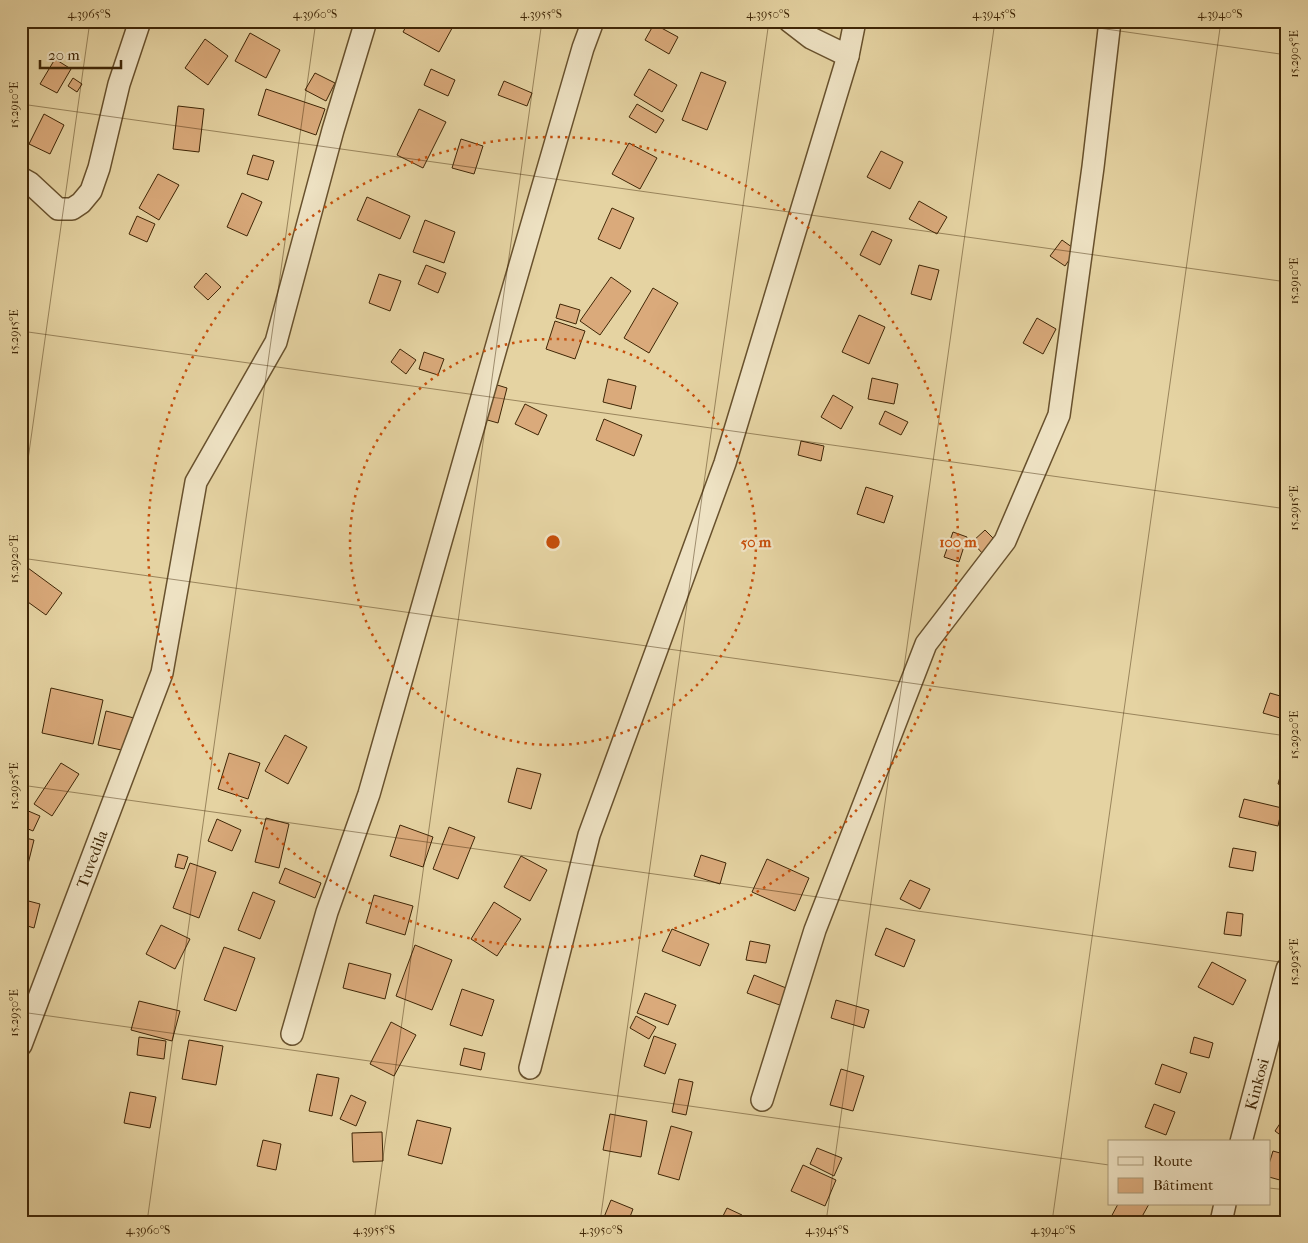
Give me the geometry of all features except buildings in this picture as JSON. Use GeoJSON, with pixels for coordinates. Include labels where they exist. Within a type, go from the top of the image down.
{"type":"FeatureCollection","features":[{"type":"Feature","properties":{"kind":"street"},"geometry":{"type":"LineString","coordinates":[[21,178],[30,183],[58,208],[72,209],[81,203],[91,191],[100,168],[119,84],[140,21]]}},
{"type":"Feature","properties":{"kind":"street","name":"Tuvedila"},"geometry":{"type":"LineString","coordinates":[[21,1046],[162,673],[196,482],[276,342],[333,130],[366,21]]}},
{"type":"Feature","properties":{"kind":"street"},"geometry":{"type":"LineString","coordinates":[[292,1034],[327,912],[370,794],[507,310],[583,48],[593,21]]}},
{"type":"Feature","properties":{"kind":"street"},"geometry":{"type":"LineString","coordinates":[[789,21],[811,38],[848,56]]}},
{"type":"Feature","properties":{"kind":"street"},"geometry":{"type":"LineString","coordinates":[[530,1068],[589,835],[724,463],[848,56],[855,21]]}},
{"type":"Feature","properties":{"kind":"street"},"geometry":{"type":"LineString","coordinates":[[762,1100],[815,930],[926,644],[1004,541],[1059,415],[1093,167],[1110,21]]}},
{"type":"Feature","properties":{"kind":"street","name":"Kinkosi"},"geometry":{"type":"LineString","coordinates":[[1242,1140],[1287,969]]}},
{"type":"Feature","properties":{"kind":"street"},"geometry":{"type":"LineString","coordinates":[[1221,1222],[1225,1206]]}}]}
